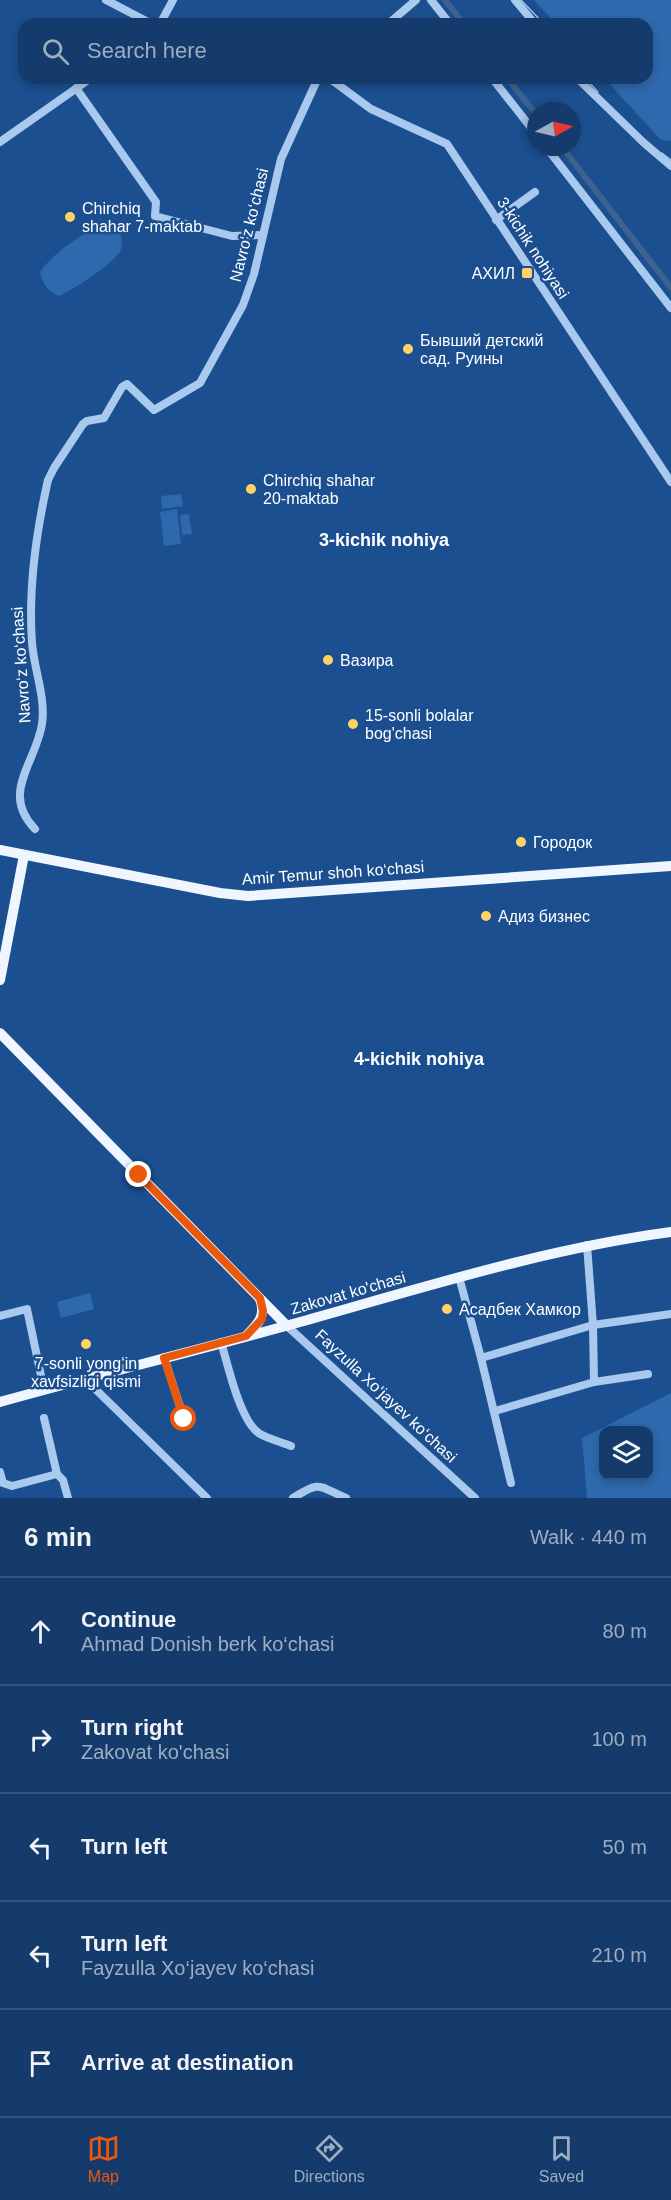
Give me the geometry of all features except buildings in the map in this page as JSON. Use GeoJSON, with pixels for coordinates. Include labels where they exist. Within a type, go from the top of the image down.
{"type":"FeatureCollection","features":[{"type":"Feature","properties":{"kind":"main road","name":"Amir Temur shoh ko‘chasi"},"geometry":{"type":"LineString","coordinates":[[0,850],[220,893],[248,896],[671,866]]}},
{"type":"Feature","properties":{"kind":"main road"},"geometry":{"type":"LineString","coordinates":[[0,980],[24,855]]}},
{"type":"Feature","properties":{"kind":"main road","name":"Fayzulla Xo‘jayev ko‘chasi"},"geometry":{"type":"LineString","coordinates":[[0,1033],[287,1326]]}},
{"type":"Feature","properties":{"kind":"main road","name":"Zakovat ko'chasi"},"geometry":{"type":"LineString","coordinates":[[0,1402],[287,1326],[459,1277],[588,1245],[671,1232]]}},
{"type":"Feature","properties":{"kind":"main road"},"geometry":{"type":"LineString","coordinates":[[246,1336],[262,1319],[260,1298]]}},
{"type":"Feature","properties":{"kind":"main road"},"geometry":{"type":"LineString","coordinates":[[264,1331],[270,1322],[271,1309]]}},
{"type":"Feature","properties":{"kind":"street"},"geometry":{"type":"LineString","coordinates":[[106,0],[140,18]]}},
{"type":"Feature","properties":{"kind":"street"},"geometry":{"type":"LineString","coordinates":[[163,18],[173,0]]}},
{"type":"Feature","properties":{"kind":"street"},"geometry":{"type":"LineString","coordinates":[[395,18],[416,0]]}},
{"type":"Feature","properties":{"kind":"street"},"geometry":{"type":"LineString","coordinates":[[431,0],[445,18]]}},
{"type":"Feature","properties":{"kind":"street"},"geometry":{"type":"LineString","coordinates":[[514,0],[530,18]]}},
{"type":"Feature","properties":{"kind":"street"},"geometry":{"type":"LineString","coordinates":[[0,142],[82,84]]}},
{"type":"Feature","properties":{"kind":"street","name":"Navro‘z ko‘chasi"},"geometry":{"type":"LineString","coordinates":[[35,829],[25,820],[18,787],[42,725],[42,709],[32,644],[31,589],[48,480],[83,424],[104,418],[122,387],[127,384],[154,410],[200,383],[243,305],[254,274],[281,159],[315,84]]}},
{"type":"Feature","properties":{"kind":"street","name":"3-kichik nohiyasi"},"geometry":{"type":"LineString","coordinates":[[346,84],[371,109],[447,144],[671,482]]}},
{"type":"Feature","properties":{"kind":"street"},"geometry":{"type":"LineString","coordinates":[[497,84],[527,123]]}},
{"type":"Feature","properties":{"kind":"street"},"geometry":{"type":"LineString","coordinates":[[584,84],[644,143],[671,166]]}},
{"type":"Feature","properties":{"kind":"street"},"geometry":{"type":"LineString","coordinates":[[76,88],[156,202],[155,216],[232,236],[263,235]]}},
{"type":"Feature","properties":{"kind":"street"},"geometry":{"type":"LineString","coordinates":[[553,156],[671,308]]}},
{"type":"Feature","properties":{"kind":"street"},"geometry":{"type":"LineString","coordinates":[[496,220],[535,192]]}},
{"type":"Feature","properties":{"kind":"street"},"geometry":{"type":"LineString","coordinates":[[588,1245],[594,1382]]}},
{"type":"Feature","properties":{"kind":"street"},"geometry":{"type":"LineString","coordinates":[[459,1277],[495,1411],[511,1483]]}},
{"type":"Feature","properties":{"kind":"street"},"geometry":{"type":"LineString","coordinates":[[0,1316],[27,1309],[44,1390]]}},
{"type":"Feature","properties":{"kind":"street"},"geometry":{"type":"LineString","coordinates":[[481,1358],[593,1325],[671,1314]]}},
{"type":"Feature","properties":{"kind":"street","name":"Fayzulla Xo‘jayev ko‘chasi"},"geometry":{"type":"LineString","coordinates":[[287,1326],[474,1498]]}},
{"type":"Feature","properties":{"kind":"street"},"geometry":{"type":"LineString","coordinates":[[221,1342],[240,1402],[252,1427],[260,1435],[291,1446]]}},
{"type":"Feature","properties":{"kind":"street"},"geometry":{"type":"LineString","coordinates":[[164,1358],[184,1419]]}},
{"type":"Feature","properties":{"kind":"street"},"geometry":{"type":"LineString","coordinates":[[495,1411],[594,1382],[648,1374]]}},
{"type":"Feature","properties":{"kind":"street"},"geometry":{"type":"LineString","coordinates":[[85,1379],[207,1498]]}},
{"type":"Feature","properties":{"kind":"street"},"geometry":{"type":"LineString","coordinates":[[44,1418],[57,1474],[63,1480],[68,1498]]}},
{"type":"Feature","properties":{"kind":"street"},"geometry":{"type":"LineString","coordinates":[[0,1472],[3,1483],[12,1486],[57,1474]]}},
{"type":"Feature","properties":{"kind":"street"},"geometry":{"type":"LineString","coordinates":[[293,1498],[317,1485],[346,1498]]}},
{"type":"Feature","properties":{"kind":"shaded area"},"geometry":{"type":"Polygon","coordinates":[[[534,0],[671,0],[671,141],[661,140],[610,84],[653,84],[653,18],[550,18],[534,0]]]}},
{"type":"Feature","properties":{"kind":"shaded area"},"geometry":{"type":"Polygon","coordinates":[[[109,225],[121,235],[121,249],[115,258],[91,277],[59,296],[44,284],[40,272],[61,250],[81,236],[109,225]]]}},
{"type":"Feature","properties":{"kind":"shaded area"},"geometry":{"type":"Polygon","coordinates":[[[181,494],[183,506],[162,509],[161,496],[181,494]]]}},
{"type":"Feature","properties":{"kind":"shaded area"},"geometry":{"type":"Polygon","coordinates":[[[177,509],[181,544],[164,546],[160,512],[177,509]]]}},
{"type":"Feature","properties":{"kind":"shaded area"},"geometry":{"type":"Polygon","coordinates":[[[189,514],[192,534],[182,535],[180,515],[189,514]]]}},
{"type":"Feature","properties":{"kind":"shaded area"},"geometry":{"type":"Polygon","coordinates":[[[90,1293],[94,1309],[61,1318],[57,1302],[90,1293]]]}},
{"type":"Feature","properties":{"kind":"shaded area"},"geometry":{"type":"Polygon","coordinates":[[[671,1393],[671,1498],[587,1498],[582,1438],[599,1429],[599,1480],[653,1480],[653,1426],[606,1426],[671,1393]]]}},
{"type":"Feature","properties":{"kind":"waterway"},"geometry":{"type":"LineString","coordinates":[[445,0],[459,18]]}},
{"type":"Feature","properties":{"kind":"waterway"},"geometry":{"type":"LineString","coordinates":[[521,0],[538,18]]}},
{"type":"Feature","properties":{"kind":"waterway"},"geometry":{"type":"LineString","coordinates":[[512,84],[527,103]]}},
{"type":"Feature","properties":{"kind":"waterway"},"geometry":{"type":"LineString","coordinates":[[591,84],[598,92]]}},
{"type":"Feature","properties":{"kind":"waterway"},"geometry":{"type":"LineString","coordinates":[[662,153],[671,160]]}},
{"type":"Feature","properties":{"kind":"waterway"},"geometry":{"type":"LineString","coordinates":[[569,156],[671,288]]}},
{"type":"Feature","properties":{"kind":"place","name":"Chirchiq shahar 7-maktab"},"geometry":{"type":"Point","coordinates":[70,217]}},
{"type":"Feature","properties":{"kind":"place","name":"АХИЛ"},"geometry":{"type":"Point","coordinates":[527,273]}},
{"type":"Feature","properties":{"kind":"place","name":"Бывший детский сад. Руины"},"geometry":{"type":"Point","coordinates":[408,349]}},
{"type":"Feature","properties":{"kind":"place","name":"Chirchiq shahar 20-maktab"},"geometry":{"type":"Point","coordinates":[251,489]}},
{"type":"Feature","properties":{"kind":"place","name":"Вазира"},"geometry":{"type":"Point","coordinates":[328,660]}},
{"type":"Feature","properties":{"kind":"place","name":"15-sonli bolalar bog'chasi"},"geometry":{"type":"Point","coordinates":[353,724]}},
{"type":"Feature","properties":{"kind":"place","name":"Городок"},"geometry":{"type":"Point","coordinates":[521,842]}},
{"type":"Feature","properties":{"kind":"place","name":"Адиз бизнес"},"geometry":{"type":"Point","coordinates":[486,916]}},
{"type":"Feature","properties":{"kind":"place","name":"Асадбек Хамкор"},"geometry":{"type":"Point","coordinates":[447,1309]}},
{"type":"Feature","properties":{"kind":"place","name":"7-sonli yong‘in xavfsizligi qismi"},"geometry":{"type":"Point","coordinates":[86,1344]}},
{"type":"Feature","properties":{"kind":"district","name":"3-kichik nohiya"},"geometry":{"type":"Point","coordinates":[384,540]}},
{"type":"Feature","properties":{"kind":"district","name":"4-kichik nohiya"},"geometry":{"type":"Point","coordinates":[419,1059]}},
{"type":"Feature","properties":{"kind":"route"},"geometry":{"type":"LineString","coordinates":[[139,1175],[260,1298],[262,1304],[262,1319],[246,1336],[164,1358],[184,1419]]}}]}
